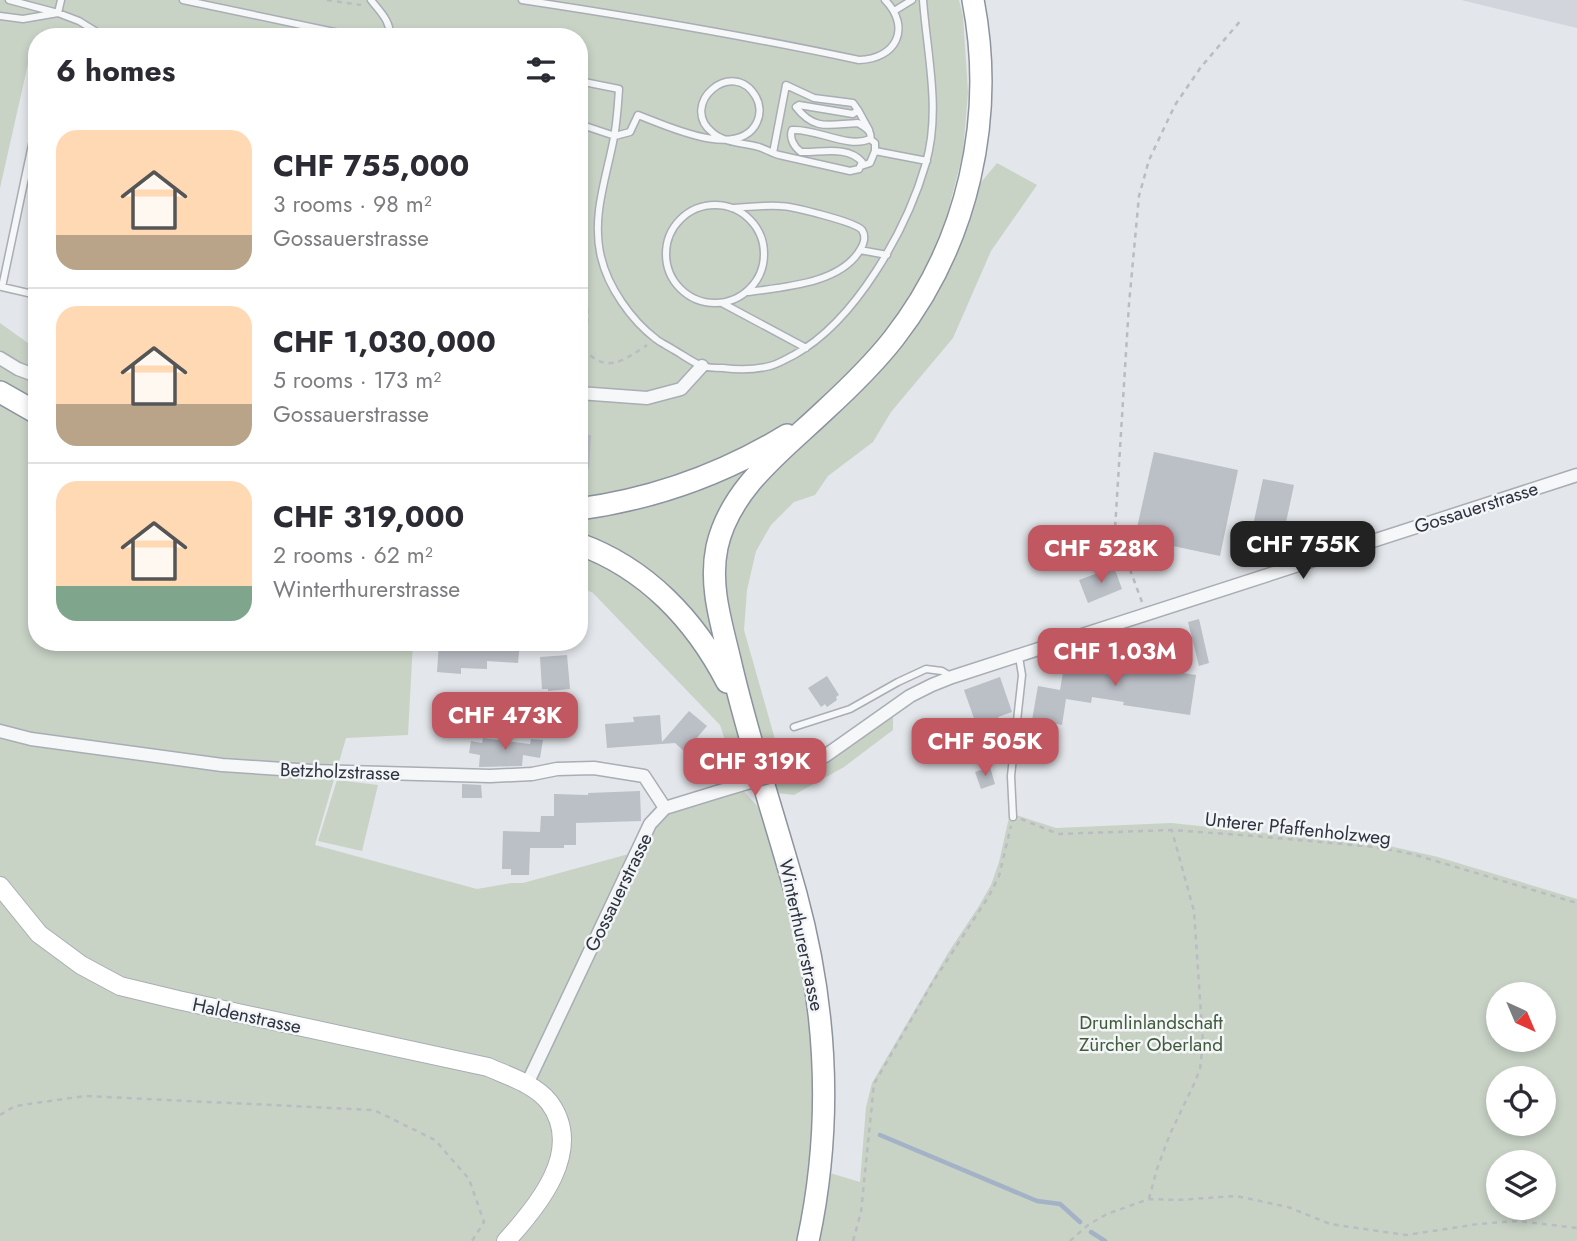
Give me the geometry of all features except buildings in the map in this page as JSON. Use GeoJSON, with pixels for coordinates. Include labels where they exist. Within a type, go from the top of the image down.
{"type":"FeatureCollection","features":[{"type":"Feature","properties":{"kind":"highway"},"geometry":{"type":"LineString","coordinates":[[743,718],[714,585],[719,539],[726,518],[743,491],[873,362],[910,315],[939,266],[961,212],[976,145],[981,97],[973,0]]}},
{"type":"Feature","properties":{"kind":"highway"},"geometry":{"type":"LineString","coordinates":[[588,507],[660,492],[733,465],[792,432],[824,410],[845,391]]}},
{"type":"Feature","properties":{"kind":"highway"},"geometry":{"type":"LineString","coordinates":[[0,392],[28,408]]}},
{"type":"Feature","properties":{"kind":"highway"},"geometry":{"type":"LineString","coordinates":[[0,410],[28,419]]}},
{"type":"Feature","properties":{"kind":"highway"},"geometry":{"type":"LineString","coordinates":[[588,548],[625,566],[648,582],[688,620],[722,672],[743,718]]}},
{"type":"Feature","properties":{"kind":"highway","name":"Winterthurerstrasse"},"geometry":{"type":"LineString","coordinates":[[743,718],[796,896],[812,963],[818,1004],[824,1061],[824,1131],[808,1241]]}},
{"type":"Feature","properties":{"kind":"street"},"geometry":{"type":"LineString","coordinates":[[0,358],[28,373]]}},
{"type":"Feature","properties":{"kind":"street"},"geometry":{"type":"LineString","coordinates":[[588,394],[647,398],[681,389],[702,366]]}},
{"type":"Feature","properties":{"kind":"street","name":"Gossauerstrasse"},"geometry":{"type":"LineString","coordinates":[[527,1084],[636,852],[650,824],[665,807],[784,772],[825,756],[910,696],[952,677],[1577,475]]}},
{"type":"Feature","properties":{"kind":"street","name":"Betzholzstrasse"},"geometry":{"type":"LineString","coordinates":[[0,731],[31,739],[209,764],[299,770],[490,776],[594,768],[644,776],[665,807]]}},
{"type":"Feature","properties":{"kind":"street","name":"Haldenstrasse"},"geometry":{"type":"LineString","coordinates":[[0,886],[39,934],[81,965],[120,986],[488,1067],[527,1084]]}},
{"type":"Feature","properties":{"kind":"street"},"geometry":{"type":"LineString","coordinates":[[506,1241],[530,1215],[555,1176],[562,1146],[561,1124],[548,1101],[527,1084]]}},
{"type":"Feature","properties":{"kind":"lane"},"geometry":{"type":"LineString","coordinates":[[9,0],[58,13],[90,28]]}},
{"type":"Feature","properties":{"kind":"lane"},"geometry":{"type":"LineString","coordinates":[[58,13],[61,0]]}},
{"type":"Feature","properties":{"kind":"lane"},"geometry":{"type":"LineString","coordinates":[[183,0],[315,28]]}},
{"type":"Feature","properties":{"kind":"lane"},"geometry":{"type":"LineString","coordinates":[[371,0],[390,28]]}},
{"type":"Feature","properties":{"kind":"lane"},"geometry":{"type":"LineString","coordinates":[[522,0],[736,34],[859,60],[879,56],[893,46],[897,39],[898,19],[885,0]]}},
{"type":"Feature","properties":{"kind":"lane"},"geometry":{"type":"LineString","coordinates":[[894,11],[912,0]]}},
{"type":"Feature","properties":{"kind":"lane"},"geometry":{"type":"LineString","coordinates":[[588,82],[619,89],[615,136],[597,220],[601,256],[622,302],[656,340],[702,366],[739,370],[772,366],[806,348],[836,322],[887,255],[909,214],[927,161],[934,101],[923,0]]}},
{"type":"Feature","properties":{"kind":"lane"},"geometry":{"type":"LineString","coordinates":[[0,16],[23,19],[58,13]]}},
{"type":"Feature","properties":{"kind":"lane"},"geometry":{"type":"LineString","coordinates":[[588,127],[615,136],[631,132],[638,115],[673,129],[707,138],[727,139],[741,138],[753,129],[759,115],[758,101],[754,94],[744,84],[737,82],[716,85],[707,94],[702,106],[703,119],[715,135],[727,139],[761,148],[772,153],[850,171],[870,163],[875,151],[875,143],[870,139]]}},
{"type":"Feature","properties":{"kind":"lane"},"geometry":{"type":"LineString","coordinates":[[772,153],[786,85],[814,98],[853,103],[869,131],[870,139]]}},
{"type":"Feature","properties":{"kind":"lane"},"geometry":{"type":"LineString","coordinates":[[782,102],[848,114],[858,110]]}},
{"type":"Feature","properties":{"kind":"lane"},"geometry":{"type":"LineString","coordinates":[[799,105],[796,107],[814,124],[834,126],[858,123],[869,131]]}},
{"type":"Feature","properties":{"kind":"lane"},"geometry":{"type":"LineString","coordinates":[[778,128],[806,131],[854,142],[870,139]]}},
{"type":"Feature","properties":{"kind":"lane"},"geometry":{"type":"LineString","coordinates":[[792,130],[796,149],[801,152],[844,152],[859,158],[861,166]]}},
{"type":"Feature","properties":{"kind":"lane"},"geometry":{"type":"LineString","coordinates":[[875,151],[927,161]]}},
{"type":"Feature","properties":{"kind":"lane"},"geometry":{"type":"LineString","coordinates":[[28,164],[2,287],[28,293]]}},
{"type":"Feature","properties":{"kind":"lane"},"geometry":{"type":"LineString","coordinates":[[730,208],[746,216],[757,229],[763,245],[764,262],[753,286],[735,299],[722,303],[701,301],[682,290],[670,272],[667,250],[673,229],[688,214],[702,207],[782,205],[852,223],[863,231],[864,240],[860,250],[851,261],[829,275],[796,286],[746,292]]}},
{"type":"Feature","properties":{"kind":"lane"},"geometry":{"type":"LineString","coordinates":[[860,250],[887,255]]}},
{"type":"Feature","properties":{"kind":"lane"},"geometry":{"type":"LineString","coordinates":[[722,303],[806,348]]}},
{"type":"Feature","properties":{"kind":"lane"},"geometry":{"type":"LineString","coordinates":[[1013,817],[1011,776],[1022,675],[1019,657]]}},
{"type":"Feature","properties":{"kind":"lane"},"geometry":{"type":"LineString","coordinates":[[794,727],[850,709],[926,669],[942,671],[952,677]]}},
{"type":"Feature","properties":{"kind":"path"},"geometry":{"type":"LineString","coordinates":[[327,0],[377,8]]}},
{"type":"Feature","properties":{"kind":"path"},"geometry":{"type":"LineString","coordinates":[[1147,614],[1115,529],[1135,219],[1149,160],[1175,105],[1201,67],[1242,19]]}},
{"type":"Feature","properties":{"kind":"path"},"geometry":{"type":"LineString","coordinates":[[588,353],[593,359],[609,363],[621,362],[656,340]]}},
{"type":"Feature","properties":{"kind":"path"},"geometry":{"type":"LineString","coordinates":[[853,1241],[861,1212],[874,1084],[933,982],[989,896],[999,876],[1013,817]]}},
{"type":"Feature","properties":{"kind":"path","name":"Unterer Pfaffenholzweg"},"geometry":{"type":"LineString","coordinates":[[1013,817],[1058,834],[1172,830],[1376,847],[1577,903]]}},
{"type":"Feature","properties":{"kind":"path"},"geometry":{"type":"LineString","coordinates":[[1149,1199],[1166,1146],[1200,1069],[1203,1044],[1194,911],[1172,830]]}},
{"type":"Feature","properties":{"kind":"path"},"geometry":{"type":"LineString","coordinates":[[0,1115],[15,1105],[85,1096],[374,1110],[435,1140],[469,1179],[484,1222],[472,1241]]}},
{"type":"Feature","properties":{"kind":"path"},"geometry":{"type":"LineString","coordinates":[[1070,1241],[1088,1225],[1107,1214],[1149,1199],[1236,1196],[1288,1207],[1330,1224],[1406,1235],[1518,1221],[1577,1228]]}},
{"type":"Feature","properties":{"kind":"shaded area"},"geometry":{"type":"Polygon","coordinates":[[[1461,0],[1577,0],[1577,28],[1461,0]]]}},
{"type":"Feature","properties":{"kind":"green space","name":"Drumlinlandschaft Zürcher Oberland"},"geometry":{"type":"Polygon","coordinates":[[[0,0],[959,0],[963,16],[968,92],[963,153],[944,227],[997,163],[1037,185],[991,251],[953,338],[891,412],[873,442],[828,476],[815,495],[794,502],[771,525],[756,551],[747,590],[744,630],[784,771],[825,756],[893,708],[893,730],[844,767],[794,795],[742,789],[758,807],[802,920],[820,1170],[860,1182],[866,1107],[872,1083],[991,885],[1010,813],[1056,828],[1171,823],[1385,845],[1438,857],[1577,899],[1577,1241],[0,1241],[0,323],[28,343],[28,651],[413,651],[408,735],[346,738],[315,845],[477,889],[523,883],[636,852],[665,808],[741,788],[720,725],[588,590],[588,28],[28,28],[28,64],[0,188],[0,0]]]}},
{"type":"Feature","properties":{"kind":"green space"},"geometry":{"type":"Polygon","coordinates":[[[337,780],[378,785],[362,851],[318,841],[337,780]]]}},
{"type":"Feature","properties":{"kind":"waterway"},"geometry":{"type":"LineString","coordinates":[[880,1135],[1037,1201],[1060,1204],[1080,1222]]}},
{"type":"Feature","properties":{"kind":"waterway"},"geometry":{"type":"LineString","coordinates":[[1091,1232],[1105,1241]]}}]}
